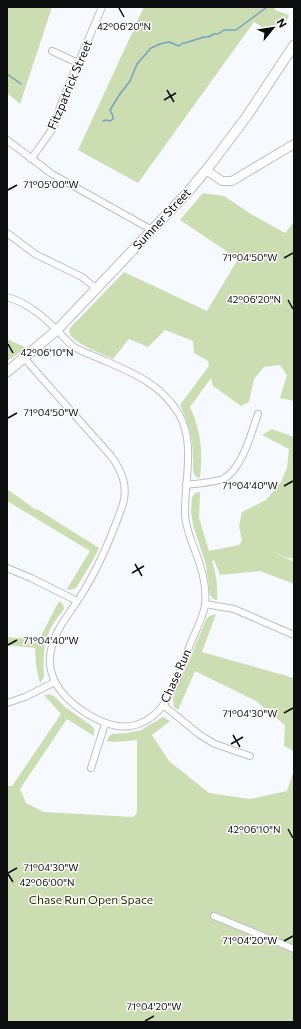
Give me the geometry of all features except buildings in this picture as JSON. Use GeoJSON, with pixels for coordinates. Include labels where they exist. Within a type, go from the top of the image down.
{"type":"FeatureCollection","features":[{"type":"Feature","properties":{"kind":"main road","name":"Sumner Street"},"geometry":{"type":"LineString","coordinates":[[7,372],[57,330],[188,192],[247,116],[294,45]]}},
{"type":"Feature","properties":{"kind":"street","name":"Fitzpatrick Street"},"geometry":{"type":"LineString","coordinates":[[31,159],[55,124],[62,101],[102,7]]}},
{"type":"Feature","properties":{"kind":"street"},"geometry":{"type":"LineString","coordinates":[[52,51],[78,63]]}},
{"type":"Feature","properties":{"kind":"street"},"geometry":{"type":"LineString","coordinates":[[7,140],[31,159],[61,179],[152,230]]}},
{"type":"Feature","properties":{"kind":"street"},"geometry":{"type":"LineString","coordinates":[[206,170],[222,181],[232,181],[294,144]]}},
{"type":"Feature","properties":{"kind":"street"},"geometry":{"type":"LineString","coordinates":[[7,233],[35,254],[82,277],[97,289]]}},
{"type":"Feature","properties":{"kind":"street","name":"Chase Run"},"geometry":{"type":"LineString","coordinates":[[7,297],[29,306],[74,347],[145,379],[154,385],[167,398],[180,416],[186,432],[188,448],[186,520],[203,576],[205,604],[169,696],[152,717],[136,725],[118,726],[104,724],[92,718],[73,704],[62,693],[55,682],[50,663],[52,648],[58,631],[85,589],[105,552],[125,498],[124,479],[107,450],[24,358]]}},
{"type":"Feature","properties":{"kind":"street"},"geometry":{"type":"LineString","coordinates":[[186,485],[222,479],[230,475],[236,467],[258,414]]}},
{"type":"Feature","properties":{"kind":"street"},"geometry":{"type":"LineString","coordinates":[[7,568],[77,601]]}},
{"type":"Feature","properties":{"kind":"street"},"geometry":{"type":"LineString","coordinates":[[205,604],[234,609],[294,635]]}},
{"type":"Feature","properties":{"kind":"street"},"geometry":{"type":"LineString","coordinates":[[7,703],[25,697],[55,682]]}},
{"type":"Feature","properties":{"kind":"street"},"geometry":{"type":"LineString","coordinates":[[163,705],[189,727],[212,742],[222,747],[250,756]]}},
{"type":"Feature","properties":{"kind":"street"},"geometry":{"type":"LineString","coordinates":[[91,768],[104,724]]}},
{"type":"Feature","properties":{"kind":"street"},"geometry":{"type":"LineString","coordinates":[[214,916],[294,949]]}},
{"type":"Feature","properties":{"kind":"green space"},"geometry":{"type":"Polygon","coordinates":[[[7,7],[52,7],[20,104],[7,93],[7,7]]]}},
{"type":"Feature","properties":{"kind":"green space"},"geometry":{"type":"Polygon","coordinates":[[[144,7],[274,7],[275,10],[289,15],[284,24],[270,32],[254,22],[138,183],[78,150],[144,7]]]}},
{"type":"Feature","properties":{"kind":"green space"},"geometry":{"type":"Polygon","coordinates":[[[203,193],[224,196],[251,214],[285,233],[294,222],[294,401],[280,398],[287,375],[280,365],[264,367],[254,379],[249,402],[241,406],[213,386],[211,378],[190,407],[199,433],[201,451],[200,478],[196,477],[194,473],[191,438],[186,418],[180,405],[209,366],[208,361],[194,353],[193,341],[165,330],[148,347],[129,339],[113,359],[80,343],[70,335],[69,331],[70,328],[124,272],[207,311],[238,259],[180,220],[203,193]]]}},
{"type":"Feature","properties":{"kind":"green space"},"geometry":{"type":"Polygon","coordinates":[[[7,339],[27,348],[7,361],[7,339]]]}},
{"type":"Feature","properties":{"kind":"green space"},"geometry":{"type":"Polygon","coordinates":[[[272,429],[294,437],[294,559],[272,551],[294,562],[294,584],[260,571],[220,575],[214,560],[212,561],[215,571],[217,600],[213,599],[210,595],[206,565],[193,525],[191,512],[192,497],[195,493],[200,492],[199,518],[209,551],[239,545],[242,541],[239,526],[242,512],[266,500],[281,482],[287,468],[289,449],[262,435],[272,429]]]}},
{"type":"Feature","properties":{"kind":"green space"},"geometry":{"type":"Polygon","coordinates":[[[7,489],[36,510],[37,509],[99,548],[76,588],[70,590],[67,589],[90,551],[7,501],[7,489]]]}},
{"type":"Feature","properties":{"kind":"green space"},"geometry":{"type":"Polygon","coordinates":[[[59,601],[63,604],[64,609],[53,624],[45,643],[44,677],[40,683],[36,666],[35,648],[7,645],[7,637],[39,640],[59,601]]]}},
{"type":"Feature","properties":{"kind":"green space"},"geometry":{"type":"Polygon","coordinates":[[[216,614],[202,652],[294,678],[294,751],[284,746],[285,725],[256,701],[195,671],[178,710],[174,707],[173,699],[206,620],[209,616],[216,614]]]}},
{"type":"Feature","properties":{"kind":"green space","name":"Chase Run Open Space"},"geometry":{"type":"Polygon","coordinates":[[[49,694],[54,696],[65,707],[92,726],[94,729],[94,736],[67,719],[20,789],[26,803],[44,812],[133,817],[137,813],[137,740],[115,742],[107,741],[109,736],[112,734],[141,730],[163,717],[170,721],[152,735],[169,761],[209,793],[250,799],[287,791],[294,770],[294,1022],[7,1022],[7,786],[12,786],[61,714],[44,695],[49,694]]]}},
{"type":"Feature","properties":{"kind":"waterway"},"geometry":{"type":"LineString","coordinates":[[103,121],[110,121],[113,119],[110,110],[130,81],[137,64],[151,48],[169,42],[179,46],[183,43],[218,34],[224,30],[236,30],[267,7]]}},
{"type":"Feature","properties":{"kind":"waterway"},"geometry":{"type":"LineString","coordinates":[[7,74],[21,84]]}}]}
